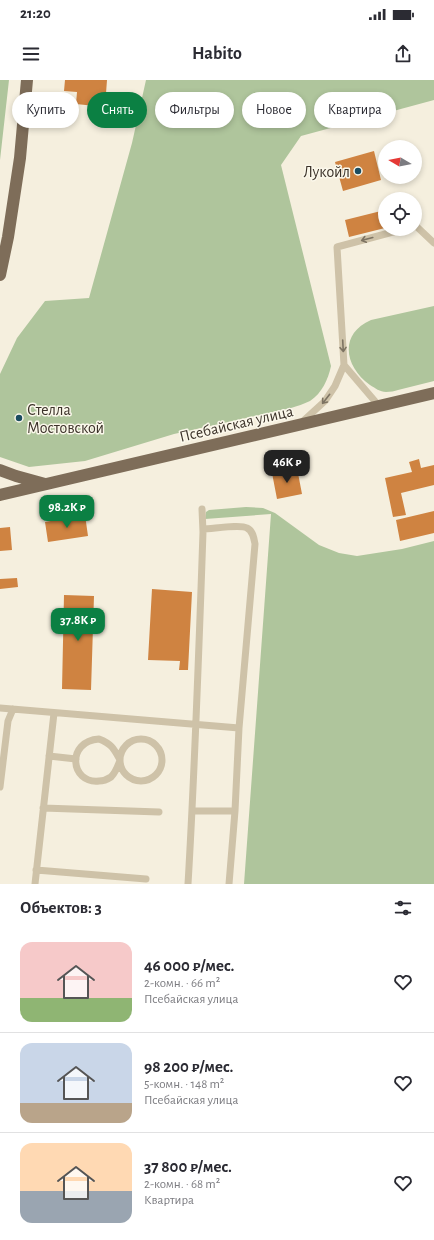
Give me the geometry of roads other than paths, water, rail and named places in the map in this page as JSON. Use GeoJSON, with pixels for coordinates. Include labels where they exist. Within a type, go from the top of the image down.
{"type":"FeatureCollection","features":[{"type":"Feature","properties":{"kind":"main road"},"geometry":{"type":"LineString","coordinates":[[0,276],[8,237],[20,158],[27,80]]}},
{"type":"Feature","properties":{"kind":"main road","name":"Псебайская улица"},"geometry":{"type":"LineString","coordinates":[[0,495],[434,393]]}},
{"type":"Feature","properties":{"kind":"main road"},"geometry":{"type":"LineString","coordinates":[[0,470],[46,484]]}},
{"type":"Feature","properties":{"kind":"lane"},"geometry":{"type":"LineString","coordinates":[[422,232],[434,243]]}},
{"type":"Feature","properties":{"kind":"lane"},"geometry":{"type":"LineString","coordinates":[[298,425],[325,401],[335,386],[344,365],[337,247],[378,236]]}},
{"type":"Feature","properties":{"kind":"lane"},"geometry":{"type":"LineString","coordinates":[[344,365],[379,406]]}},
{"type":"Feature","properties":{"kind":"lane"},"geometry":{"type":"LineString","coordinates":[[188,884],[195,725],[198,696],[203,529],[202,509]]}},
{"type":"Feature","properties":{"kind":"lane"},"geometry":{"type":"LineString","coordinates":[[203,529],[235,527],[246,528],[253,534],[256,544],[239,728],[235,811],[229,884]]}},
{"type":"Feature","properties":{"kind":"lane"},"geometry":{"type":"LineString","coordinates":[[0,708],[239,728]]}},
{"type":"Feature","properties":{"kind":"lane"},"geometry":{"type":"LineString","coordinates":[[0,786],[8,720],[13,709]]}},
{"type":"Feature","properties":{"kind":"lane"},"geometry":{"type":"LineString","coordinates":[[35,884],[54,713]]}},
{"type":"Feature","properties":{"kind":"lane"},"geometry":{"type":"LineString","coordinates":[[76,758],[77,768],[80,774],[86,779],[94,782],[102,781],[111,777],[116,770],[120,760],[121,754],[124,747],[130,741],[141,738],[150,741],[160,750],[162,758],[158,773],[151,778],[141,781],[130,778],[123,770],[120,760],[113,747],[108,742],[92,740],[80,747],[76,758]]}},
{"type":"Feature","properties":{"kind":"lane"},"geometry":{"type":"LineString","coordinates":[[49,756],[76,758]]}},
{"type":"Feature","properties":{"kind":"lane"},"geometry":{"type":"LineString","coordinates":[[43,808],[159,812]]}},
{"type":"Feature","properties":{"kind":"lane"},"geometry":{"type":"LineString","coordinates":[[192,810],[235,811]]}},
{"type":"Feature","properties":{"kind":"lane"},"geometry":{"type":"LineString","coordinates":[[36,870],[146,879]]}},
{"type":"Feature","properties":{"kind":"place","name":"Лукойл"},"geometry":{"type":"Point","coordinates":[358,171]}},
{"type":"Feature","properties":{"kind":"place","name":"Стелла Мостовской"},"geometry":{"type":"Point","coordinates":[19,418]}}]}
